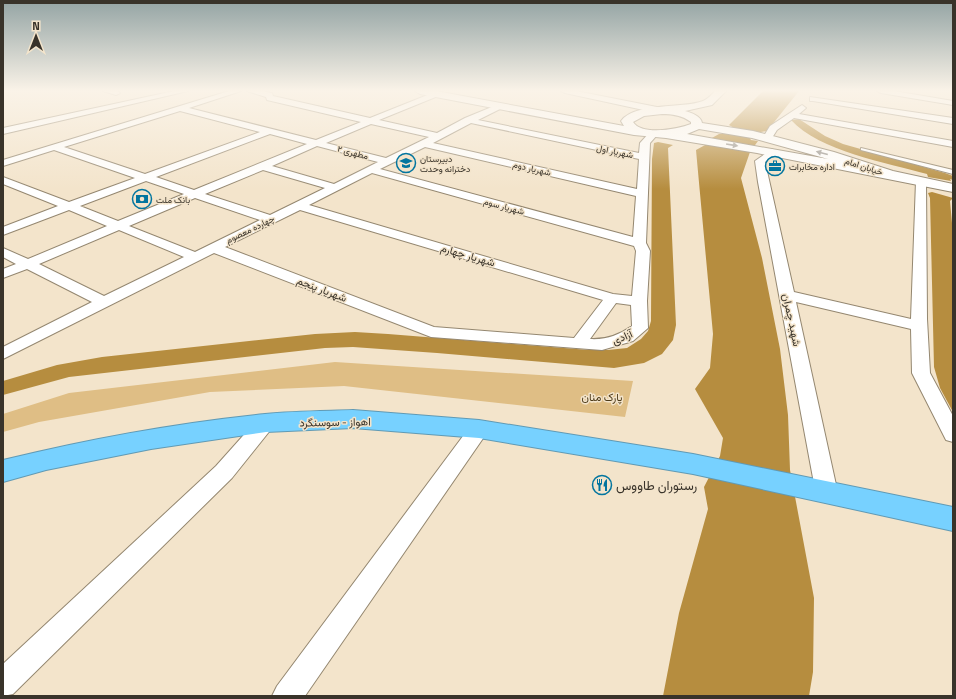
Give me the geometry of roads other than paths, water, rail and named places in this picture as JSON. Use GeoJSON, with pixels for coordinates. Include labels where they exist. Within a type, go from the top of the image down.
{"type":"FeatureCollection","features":[{"type":"Feature","properties":{"kind":"highway","name":"اهواز - سوسنگرد"},"geometry":{"type":"LineString","coordinates":[[3,472],[46,460],[151,439],[266,424],[353,419],[479,429],[693,464],[953,520]]}},
{"type":"Feature","properties":{"kind":"main road"},"geometry":{"type":"LineString","coordinates":[[598,124],[653,134],[666,134],[684,131],[696,124]]}},
{"type":"Feature","properties":{"kind":"main road"},"geometry":{"type":"LineString","coordinates":[[628,124],[634,130]]}},
{"type":"Feature","properties":{"kind":"main road","name":"خیابان امام"},"geometry":{"type":"LineString","coordinates":[[696,124],[754,135],[765,147],[953,188]]}},
{"type":"Feature","properties":{"kind":"main road"},"geometry":{"type":"LineString","coordinates":[[666,134],[706,141],[765,147]]}},
{"type":"Feature","properties":{"kind":"street"},"geometry":{"type":"LineString","coordinates":[[3,131],[36,124]]}},
{"type":"Feature","properties":{"kind":"street"},"geometry":{"type":"LineString","coordinates":[[3,163],[132,124]]}},
{"type":"Feature","properties":{"kind":"street","name":"مطهری ۲"},"geometry":{"type":"LineString","coordinates":[[240,124],[386,161]]}},
{"type":"Feature","properties":{"kind":"street"},"geometry":{"type":"LineString","coordinates":[[3,274],[364,124]]}},
{"type":"Feature","properties":{"kind":"street"},"geometry":{"type":"LineString","coordinates":[[382,124],[436,136]]}},
{"type":"Feature","properties":{"kind":"street","name":"چهارده معصوم"},"geometry":{"type":"LineString","coordinates":[[3,354],[194,256],[461,124]]}},
{"type":"Feature","properties":{"kind":"street","name":"شهریار اول"},"geometry":{"type":"LineString","coordinates":[[485,124],[644,157]]}},
{"type":"Feature","properties":{"kind":"street"},"geometry":{"type":"LineString","coordinates":[[765,147],[773,128],[780,124]]}},
{"type":"Feature","properties":{"kind":"street"},"geometry":{"type":"LineString","coordinates":[[885,124],[953,144]]}},
{"type":"Feature","properties":{"kind":"street"},"geometry":{"type":"LineString","coordinates":[[3,231],[270,131]]}},
{"type":"Feature","properties":{"kind":"street","name":"آزادی"},"geometry":{"type":"LineString","coordinates":[[431,332],[602,345],[627,337],[640,328],[638,302],[643,251],[639,243],[644,157],[645,143],[653,134]]}},
{"type":"Feature","properties":{"kind":"street","name":"شهریار دوم"},"geometry":{"type":"LineString","coordinates":[[422,143],[642,194]]}},
{"type":"Feature","properties":{"kind":"street"},"geometry":{"type":"LineString","coordinates":[[54,147],[269,219]]}},
{"type":"Feature","properties":{"kind":"street","name":"شهید چمران"},"geometry":{"type":"LineString","coordinates":[[765,147],[760,161],[765,198],[787,295],[815,444],[819,492]]}},
{"type":"Feature","properties":{"kind":"street"},"geometry":{"type":"LineString","coordinates":[[262,166],[333,187]]}},
{"type":"Feature","properties":{"kind":"street","name":"شهریار سوم"},"geometry":{"type":"LineString","coordinates":[[369,169],[639,243]]}},
{"type":"Feature","properties":{"kind":"street"},"geometry":{"type":"LineString","coordinates":[[3,180],[194,256]]}},
{"type":"Feature","properties":{"kind":"street"},"geometry":{"type":"LineString","coordinates":[[920,181],[919,326],[921,374],[953,435]]}},
{"type":"Feature","properties":{"kind":"street","name":"شهریار چهارم"},"geometry":{"type":"LineString","coordinates":[[298,205],[612,298],[638,302]]}},
{"type":"Feature","properties":{"kind":"street","name":"شهریار پنجم"},"geometry":{"type":"LineString","coordinates":[[212,247],[431,332]]}},
{"type":"Feature","properties":{"kind":"street"},"geometry":{"type":"LineString","coordinates":[[3,252],[104,302]]}},
{"type":"Feature","properties":{"kind":"street"},"geometry":{"type":"LineString","coordinates":[[787,295],[919,326]]}},
{"type":"Feature","properties":{"kind":"street"},"geometry":{"type":"LineString","coordinates":[[578,344],[612,298]]}},
{"type":"Feature","properties":{"kind":"street"},"geometry":{"type":"LineString","coordinates":[[3,684],[224,472],[266,424]]}},
{"type":"Feature","properties":{"kind":"street"},"geometry":{"type":"LineString","coordinates":[[287,696],[479,429]]}},
{"type":"Feature","properties":{"kind":"lane"},"geometry":{"type":"LineString","coordinates":[[863,149],[953,172]]}},
{"type":"Feature","properties":{"kind":"place","name":"دبیرستان دخترانه وحدت"},"geometry":{"type":"Point","coordinates":[406,163]}},
{"type":"Feature","properties":{"kind":"place","name":"اداره مخابرات"},"geometry":{"type":"Point","coordinates":[775,166]}},
{"type":"Feature","properties":{"kind":"place","name":"بانک ملت"},"geometry":{"type":"Point","coordinates":[142,199]}},
{"type":"Feature","properties":{"kind":"place","name":"رستوران طاووس"},"geometry":{"type":"Point","coordinates":[602,485]}},
{"type":"Feature","properties":{"kind":"park label","name":"پارک منان"},"geometry":{"type":"Point","coordinates":[602,397]}}]}
